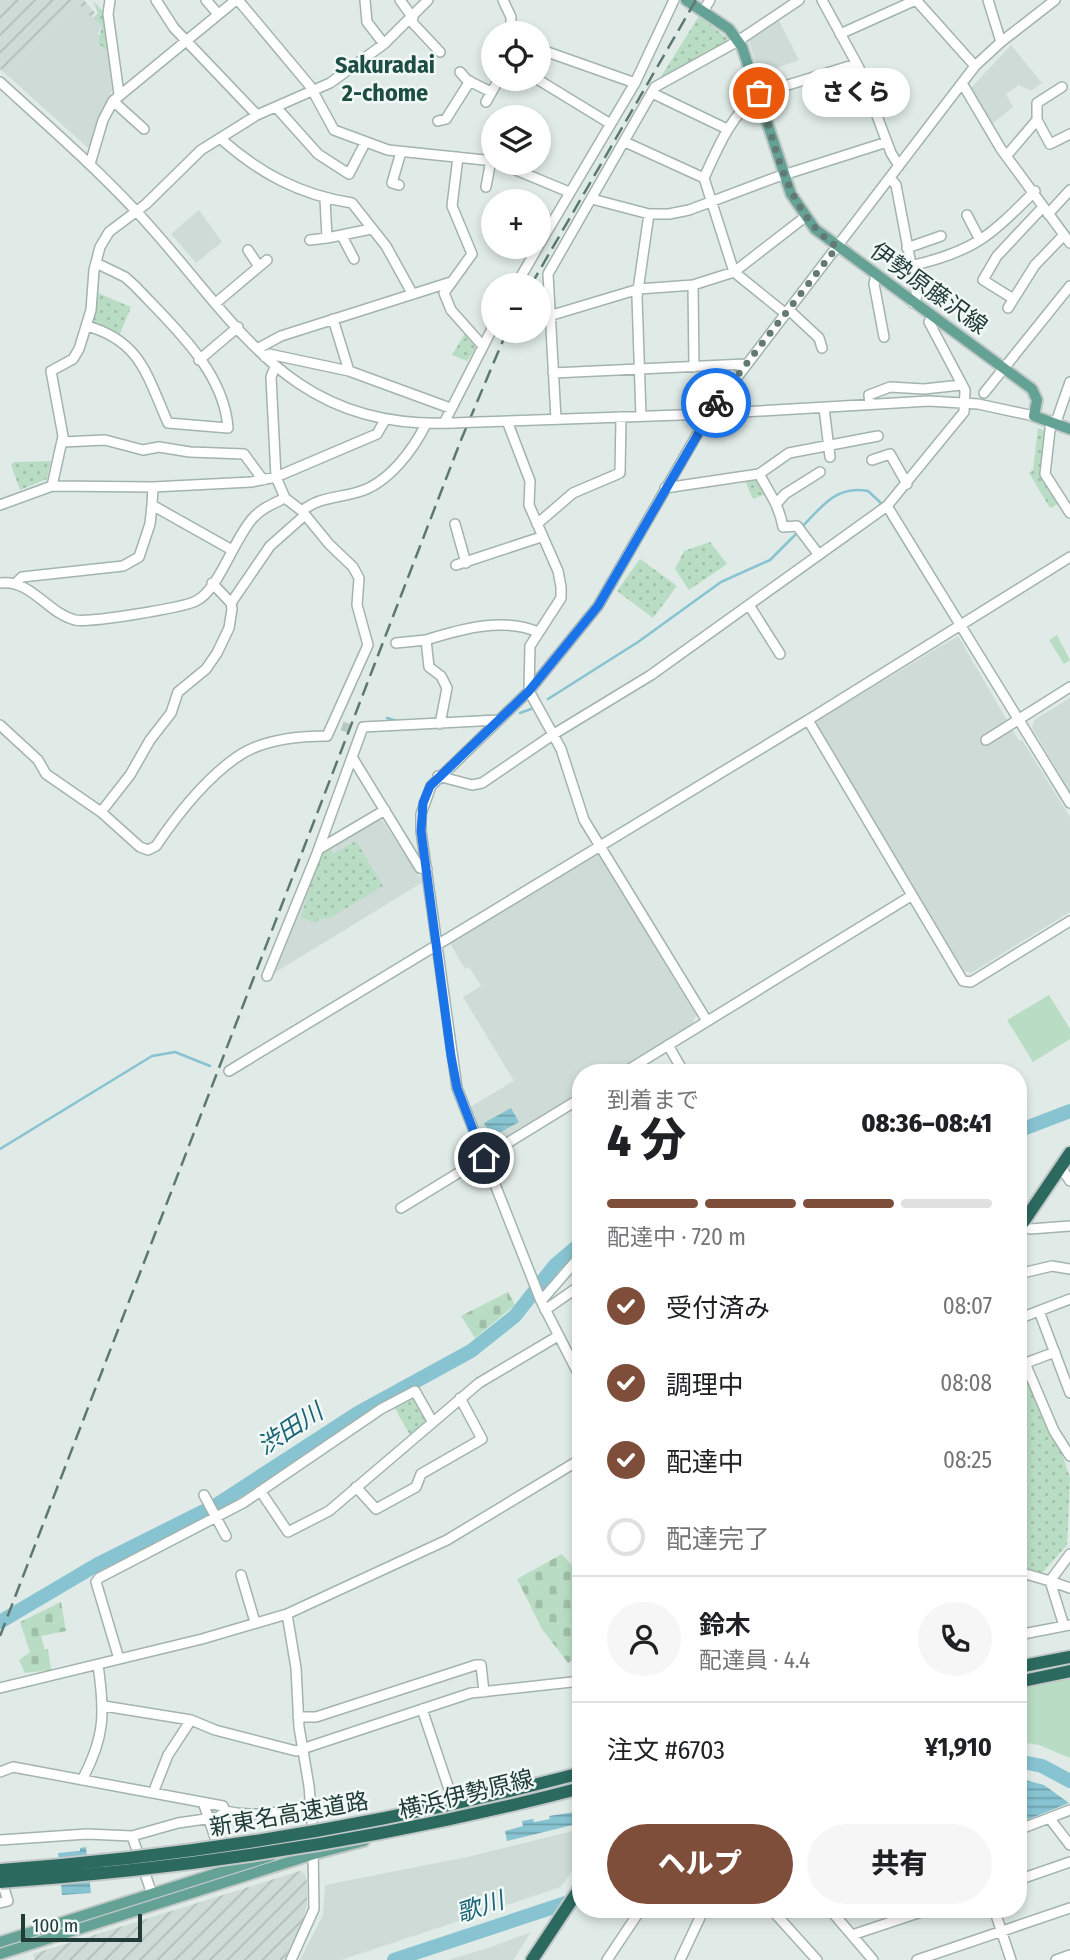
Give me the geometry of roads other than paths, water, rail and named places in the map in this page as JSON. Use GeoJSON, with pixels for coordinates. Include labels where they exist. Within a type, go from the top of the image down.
{"type":"FeatureCollection","features":[{"type":"Feature","properties":{"kind":"highway"},"geometry":{"type":"LineString","coordinates":[[1027,1225],[1070,1153]]}},
{"type":"Feature","properties":{"kind":"highway"},"geometry":{"type":"LineString","coordinates":[[1027,1665],[1070,1657]]}},
{"type":"Feature","properties":{"kind":"highway"},"geometry":{"type":"LineString","coordinates":[[1027,1680],[1070,1671]]}},
{"type":"Feature","properties":{"kind":"highway","name":"新東名高速道路"},"geometry":{"type":"LineString","coordinates":[[0,1870],[116,1860],[325,1831],[572,1775]]}},
{"type":"Feature","properties":{"kind":"highway","name":"新東名高速道路"},"geometry":{"type":"LineString","coordinates":[[0,1880],[144,1870],[283,1852],[441,1822],[572,1792]]}},
{"type":"Feature","properties":{"kind":"highway"},"geometry":{"type":"LineString","coordinates":[[533,1960],[572,1900]]}},
{"type":"Feature","properties":{"kind":"main road","name":"伊勢原藤沢線"},"geometry":{"type":"LineString","coordinates":[[687,0],[738,41],[759,93],[791,194],[805,217],[837,247],[1032,389],[1037,400],[1034,416]]}},
{"type":"Feature","properties":{"kind":"main road"},"geometry":{"type":"LineString","coordinates":[[1034,416],[1070,429]]}},
{"type":"Feature","properties":{"kind":"main road","name":"横浜伊勢原線"},"geometry":{"type":"LineString","coordinates":[[0,1954],[314,1848],[455,1807],[548,1785],[572,1782]]}},
{"type":"Feature","properties":{"kind":"main road","name":"横浜伊勢原線"},"geometry":{"type":"LineString","coordinates":[[0,1942],[226,1870],[572,1791]]}},
{"type":"Feature","properties":{"kind":"street"},"geometry":{"type":"LineString","coordinates":[[110,0],[108,14],[116,97],[144,129]]}},
{"type":"Feature","properties":{"kind":"street"},"geometry":{"type":"LineString","coordinates":[[156,0],[186,40],[257,115]]}},
{"type":"Feature","properties":{"kind":"street"},"geometry":{"type":"LineString","coordinates":[[206,0],[218,14]]}},
{"type":"Feature","properties":{"kind":"street"},"geometry":{"type":"LineString","coordinates":[[90,164],[103,120],[116,97],[237,0],[313,93],[334,130],[365,143],[401,152],[481,160]]}},
{"type":"Feature","properties":{"kind":"street"},"geometry":{"type":"LineString","coordinates":[[365,0],[367,22],[384,44]]}},
{"type":"Feature","properties":{"kind":"street"},"geometry":{"type":"LineString","coordinates":[[400,0],[440,52]]}},
{"type":"Feature","properties":{"kind":"street"},"geometry":{"type":"LineString","coordinates":[[52,486],[63,442],[51,371],[73,359],[87,326],[96,263],[103,238],[201,150],[257,115],[313,93],[384,44],[412,19],[428,0]]}},
{"type":"Feature","properties":{"kind":"street"},"geometry":{"type":"LineString","coordinates":[[503,0],[511,21]]}},
{"type":"Feature","properties":{"kind":"street"},"geometry":{"type":"LineString","coordinates":[[551,224],[635,83],[674,0]]}},
{"type":"Feature","properties":{"kind":"street"},"geometry":{"type":"LineString","coordinates":[[703,11],[710,0]]}},
{"type":"Feature","properties":{"kind":"street"},"geometry":{"type":"LineString","coordinates":[[549,273],[655,87],[738,41],[799,0]]}},
{"type":"Feature","properties":{"kind":"street"},"geometry":{"type":"LineString","coordinates":[[822,0],[856,64],[899,166]]}},
{"type":"Feature","properties":{"kind":"street"},"geometry":{"type":"LineString","coordinates":[[840,34],[916,0],[975,66]]}},
{"type":"Feature","properties":{"kind":"street"},"geometry":{"type":"LineString","coordinates":[[988,0],[1001,42]]}},
{"type":"Feature","properties":{"kind":"street"},"geometry":{"type":"LineString","coordinates":[[572,1362],[533,1282],[457,1088],[421,814],[426,794],[438,776],[529,691],[598,606],[709,414],[975,66],[1055,0]]}},
{"type":"Feature","properties":{"kind":"street"},"geometry":{"type":"LineString","coordinates":[[551,54],[635,83]]}},
{"type":"Feature","properties":{"kind":"street"},"geometry":{"type":"LineString","coordinates":[[822,348],[819,338],[734,272],[704,178],[727,129],[759,93],[856,64]]}},
{"type":"Feature","properties":{"kind":"street"},"geometry":{"type":"LineString","coordinates":[[460,72],[491,93],[486,102]]}},
{"type":"Feature","properties":{"kind":"street"},"geometry":{"type":"LineString","coordinates":[[438,121],[446,119],[470,81]]}},
{"type":"Feature","properties":{"kind":"street"},"geometry":{"type":"LineString","coordinates":[[0,82],[90,164],[136,211],[275,367],[327,402],[385,420],[426,424],[709,414],[929,401],[965,402],[1034,416]]}},
{"type":"Feature","properties":{"kind":"street"},"geometry":{"type":"LineString","coordinates":[[962,83],[1008,155],[1035,191],[1045,210],[1066,239],[1035,265],[1010,303],[983,280],[997,256],[1045,210],[1070,190]]}},
{"type":"Feature","properties":{"kind":"street"},"geometry":{"type":"LineString","coordinates":[[1062,87],[1040,97],[1037,103],[1037,120],[1050,144],[1070,134]]}},
{"type":"Feature","properties":{"kind":"street"},"geometry":{"type":"LineString","coordinates":[[551,88],[609,123]]}},
{"type":"Feature","properties":{"kind":"street"},"geometry":{"type":"LineString","coordinates":[[652,93],[727,129]]}},
{"type":"Feature","properties":{"kind":"street"},"geometry":{"type":"LineString","coordinates":[[444,101],[454,107]]}},
{"type":"Feature","properties":{"kind":"street"},"geometry":{"type":"LineString","coordinates":[[276,107],[318,154],[349,174],[365,143]]}},
{"type":"Feature","properties":{"kind":"street"},"geometry":{"type":"LineString","coordinates":[[1008,155],[1037,120]]}},
{"type":"Feature","properties":{"kind":"street"},"geometry":{"type":"LineString","coordinates":[[220,138],[280,183],[325,199],[352,203],[386,246],[412,293]]}},
{"type":"Feature","properties":{"kind":"street"},"geometry":{"type":"LineString","coordinates":[[625,142],[704,178]]}},
{"type":"Feature","properties":{"kind":"street"},"geometry":{"type":"LineString","coordinates":[[592,199],[649,214],[689,210],[887,142]]}},
{"type":"Feature","properties":{"kind":"street"},"geometry":{"type":"LineString","coordinates":[[392,183],[401,152]]}},
{"type":"Feature","properties":{"kind":"street"},"geometry":{"type":"LineString","coordinates":[[448,423],[450,408],[482,345],[451,310],[444,293],[472,254],[452,206],[458,157]]}},
{"type":"Feature","properties":{"kind":"street"},"geometry":{"type":"LineString","coordinates":[[486,187],[490,175]]}},
{"type":"Feature","properties":{"kind":"street"},"geometry":{"type":"LineString","coordinates":[[528,175],[569,192]]}},
{"type":"Feature","properties":{"kind":"street"},"geometry":{"type":"LineString","coordinates":[[890,178],[896,185],[917,296],[913,303]]}},
{"type":"Feature","properties":{"kind":"street"},"geometry":{"type":"LineString","coordinates":[[910,266],[963,252],[999,227],[1035,191]]}},
{"type":"Feature","properties":{"kind":"street"},"geometry":{"type":"LineString","coordinates":[[325,199],[327,238]]}},
{"type":"Feature","properties":{"kind":"street"},"geometry":{"type":"LineString","coordinates":[[641,416],[639,289],[649,214]]}},
{"type":"Feature","properties":{"kind":"street"},"geometry":{"type":"LineString","coordinates":[[967,215],[980,240]]}},
{"type":"Feature","properties":{"kind":"street"},"geometry":{"type":"LineString","coordinates":[[551,315],[639,289],[694,285],[734,272],[805,217]]}},
{"type":"Feature","properties":{"kind":"street"},"geometry":{"type":"LineString","coordinates":[[310,240],[371,229]]}},
{"type":"Feature","properties":{"kind":"street"},"geometry":{"type":"LineString","coordinates":[[342,236],[354,259]]}},
{"type":"Feature","properties":{"kind":"street"},"geometry":{"type":"LineString","coordinates":[[907,248],[941,236]]}},
{"type":"Feature","properties":{"kind":"street"},"geometry":{"type":"LineString","coordinates":[[248,250],[258,265]]}},
{"type":"Feature","properties":{"kind":"street"},"geometry":{"type":"LineString","coordinates":[[217,302],[267,260]]}},
{"type":"Feature","properties":{"kind":"street"},"geometry":{"type":"LineString","coordinates":[[87,326],[109,332],[130,348],[168,423],[228,428],[221,391],[199,359],[135,286],[125,277],[96,263]]}},
{"type":"Feature","properties":{"kind":"street"},"geometry":{"type":"LineString","coordinates":[[876,275],[874,284],[884,337]]}},
{"type":"Feature","properties":{"kind":"street"},"geometry":{"type":"LineString","coordinates":[[257,349],[281,336],[451,282]]}},
{"type":"Feature","properties":{"kind":"street"},"geometry":{"type":"LineString","coordinates":[[694,285],[694,366]]}},
{"type":"Feature","properties":{"kind":"street"},"geometry":{"type":"LineString","coordinates":[[984,393],[1002,367],[1070,286]]}},
{"type":"Feature","properties":{"kind":"street"},"geometry":{"type":"LineString","coordinates":[[438,776],[478,785],[554,734],[651,676],[887,506],[964,412],[961,385],[929,322],[933,317]]}},
{"type":"Feature","properties":{"kind":"street"},"geometry":{"type":"LineString","coordinates":[[333,319],[349,371]]}},
{"type":"Feature","properties":{"kind":"street"},"geometry":{"type":"LineString","coordinates":[[199,359],[238,327]]}},
{"type":"Feature","properties":{"kind":"street"},"geometry":{"type":"LineString","coordinates":[[551,343],[556,419]]}},
{"type":"Feature","properties":{"kind":"street"},"geometry":{"type":"LineString","coordinates":[[265,357],[269,354],[289,357],[349,371],[450,408]]}},
{"type":"Feature","properties":{"kind":"street"},"geometry":{"type":"LineString","coordinates":[[553,373],[746,364]]}},
{"type":"Feature","properties":{"kind":"street"},"geometry":{"type":"LineString","coordinates":[[0,725],[38,760],[46,774],[102,812],[140,848],[148,850],[156,846],[189,803],[237,756],[300,736],[327,736],[339,725],[368,638],[357,605],[359,578],[353,566],[329,544],[303,513],[285,498],[276,477],[271,377],[275,367]]}},
{"type":"Feature","properties":{"kind":"street"},"geometry":{"type":"LineString","coordinates":[[1070,382],[1053,422],[1045,474],[1070,513]]}},
{"type":"Feature","properties":{"kind":"street"},"geometry":{"type":"LineString","coordinates":[[870,404],[869,395],[890,387],[961,385]]}},
{"type":"Feature","properties":{"kind":"street"},"geometry":{"type":"LineString","coordinates":[[824,408],[830,457]]}},
{"type":"Feature","properties":{"kind":"street"},"geometry":{"type":"LineString","coordinates":[[537,524],[573,493],[620,473],[621,417]]}},
{"type":"Feature","properties":{"kind":"street"},"geometry":{"type":"LineString","coordinates":[[0,505],[52,486],[225,486],[263,480],[377,435],[385,420]]}},
{"type":"Feature","properties":{"kind":"street"},"geometry":{"type":"LineString","coordinates":[[506,421],[530,481],[529,505],[558,571],[561,587],[561,598],[530,646],[529,691],[554,734],[584,820],[707,1021]]}},
{"type":"Feature","properties":{"kind":"street"},"geometry":{"type":"LineString","coordinates":[[102,812],[171,713],[178,692],[206,669],[217,653],[229,628],[231,603],[270,546],[303,513],[328,498],[360,492],[391,473],[426,424]]}},
{"type":"Feature","properties":{"kind":"street"},"geometry":{"type":"LineString","coordinates":[[665,488],[759,474],[789,453],[878,436]]}},
{"type":"Feature","properties":{"kind":"street"},"geometry":{"type":"LineString","coordinates":[[63,442],[105,440],[143,450],[159,447],[190,452],[244,454],[263,480]]}},
{"type":"Feature","properties":{"kind":"street"},"geometry":{"type":"LineString","coordinates":[[872,460],[895,452],[907,484]]}},
{"type":"Feature","properties":{"kind":"street"},"geometry":{"type":"LineString","coordinates":[[776,503],[785,494],[820,472]]}},
{"type":"Feature","properties":{"kind":"street"},"geometry":{"type":"LineString","coordinates":[[759,474],[780,506],[783,527],[800,528],[819,555]]}},
{"type":"Feature","properties":{"kind":"street"},"geometry":{"type":"LineString","coordinates":[[16,583],[22,577],[123,566],[139,557],[150,524],[153,487]]}},
{"type":"Feature","properties":{"kind":"street"},"geometry":{"type":"LineString","coordinates":[[0,583],[16,583],[75,620],[102,619],[197,601],[212,583],[251,520],[264,508],[285,498]]}},
{"type":"Feature","properties":{"kind":"street"},"geometry":{"type":"LineString","coordinates":[[152,505],[232,550]]}},
{"type":"Feature","properties":{"kind":"street"},"geometry":{"type":"LineString","coordinates":[[887,506],[1070,803]]}},
{"type":"Feature","properties":{"kind":"street"},"geometry":{"type":"LineString","coordinates":[[455,524],[461,564],[496,549],[541,537]]}},
{"type":"Feature","properties":{"kind":"street"},"geometry":{"type":"LineString","coordinates":[[229,1071],[388,972],[437,946],[808,720],[1070,557]]}},
{"type":"Feature","properties":{"kind":"street"},"geometry":{"type":"LineString","coordinates":[[212,583],[231,603]]}},
{"type":"Feature","properties":{"kind":"street"},"geometry":{"type":"LineString","coordinates":[[749,605],[780,654]]}},
{"type":"Feature","properties":{"kind":"street"},"geometry":{"type":"LineString","coordinates":[[396,643],[426,640],[467,628],[492,626],[524,626],[538,632]]}},
{"type":"Feature","properties":{"kind":"street"},"geometry":{"type":"LineString","coordinates":[[426,640],[429,667],[441,676],[447,688],[440,724]]}},
{"type":"Feature","properties":{"kind":"street"},"geometry":{"type":"LineString","coordinates":[[986,740],[1070,687]]}},
{"type":"Feature","properties":{"kind":"street"},"geometry":{"type":"LineString","coordinates":[[267,976],[319,849],[352,757],[357,731],[377,724],[498,720]]}},
{"type":"Feature","properties":{"kind":"street"},"geometry":{"type":"LineString","coordinates":[[808,720],[911,896],[965,982],[1070,921]]}},
{"type":"Feature","properties":{"kind":"street"},"geometry":{"type":"LineString","coordinates":[[352,757],[420,868],[427,869]]}},
{"type":"Feature","properties":{"kind":"street"},"geometry":{"type":"LineString","coordinates":[[319,849],[384,810]]}},
{"type":"Feature","properties":{"kind":"street"},"geometry":{"type":"LineString","coordinates":[[637,1064],[911,896]]}},
{"type":"Feature","properties":{"kind":"street"},"geometry":{"type":"LineString","coordinates":[[667,1045],[679,1064]]}},
{"type":"Feature","properties":{"kind":"street"},"geometry":{"type":"LineString","coordinates":[[401,1208],[572,1104]]}},
{"type":"Feature","properties":{"kind":"street"},"geometry":{"type":"LineString","coordinates":[[1061,1167],[1070,1181]]}},
{"type":"Feature","properties":{"kind":"street"},"geometry":{"type":"LineString","coordinates":[[1027,1230],[1070,1226]]}},
{"type":"Feature","properties":{"kind":"street"},"geometry":{"type":"LineString","coordinates":[[542,1303],[572,1266]]}},
{"type":"Feature","properties":{"kind":"street"},"geometry":{"type":"LineString","coordinates":[[1027,1272],[1052,1266],[1070,1269]]}},
{"type":"Feature","properties":{"kind":"street"},"geometry":{"type":"LineString","coordinates":[[542,1303],[572,1290]]}},
{"type":"Feature","properties":{"kind":"street"},"geometry":{"type":"LineString","coordinates":[[1027,1316],[1070,1299]]}},
{"type":"Feature","properties":{"kind":"street"},"geometry":{"type":"LineString","coordinates":[[1039,1311],[1070,1393]]}},
{"type":"Feature","properties":{"kind":"street"},"geometry":{"type":"LineString","coordinates":[[261,1492],[288,1532],[329,1511],[479,1383],[558,1336]]}},
{"type":"Feature","properties":{"kind":"street"},"geometry":{"type":"LineString","coordinates":[[1027,1362],[1055,1352]]}},
{"type":"Feature","properties":{"kind":"street"},"geometry":{"type":"LineString","coordinates":[[1027,1374],[1054,1431],[1069,1453]]}},
{"type":"Feature","properties":{"kind":"street"},"geometry":{"type":"LineString","coordinates":[[119,1659],[96,1581],[99,1578],[261,1492],[335,1439],[415,1391],[432,1421]]}},
{"type":"Feature","properties":{"kind":"street"},"geometry":{"type":"LineString","coordinates":[[356,1487],[376,1509],[416,1487],[421,1474],[482,1438],[460,1398]]}},
{"type":"Feature","properties":{"kind":"street"},"geometry":{"type":"LineString","coordinates":[[0,1688],[31,1678],[99,1665],[202,1639],[287,1614],[447,1541],[572,1465]]}},
{"type":"Feature","properties":{"kind":"street"},"geometry":{"type":"LineString","coordinates":[[204,1494],[226,1536]]}},
{"type":"Feature","properties":{"kind":"street"},"geometry":{"type":"LineString","coordinates":[[1050,1581],[1070,1554]]}},
{"type":"Feature","properties":{"kind":"street"},"geometry":{"type":"LineString","coordinates":[[1027,1574],[1070,1588]]}},
{"type":"Feature","properties":{"kind":"street"},"geometry":{"type":"LineString","coordinates":[[241,1575],[255,1622]]}},
{"type":"Feature","properties":{"kind":"street"},"geometry":{"type":"LineString","coordinates":[[1027,1633],[1067,1626],[1050,1581]]}},
{"type":"Feature","properties":{"kind":"street"},"geometry":{"type":"LineString","coordinates":[[287,1614],[297,1676],[298,1717],[314,1848],[314,1909],[291,1960]]}},
{"type":"Feature","properties":{"kind":"street"},"geometry":{"type":"LineString","coordinates":[[82,1780],[95,1760],[104,1706],[99,1665]]}},
{"type":"Feature","properties":{"kind":"street"},"geometry":{"type":"LineString","coordinates":[[298,1717],[316,1717],[476,1665],[481,1665],[484,1692]]}},
{"type":"Feature","properties":{"kind":"street"},"geometry":{"type":"LineString","coordinates":[[104,1706],[191,1720],[215,1730],[289,1750],[303,1750],[422,1709],[484,1692],[572,1682]]}},
{"type":"Feature","properties":{"kind":"street"},"geometry":{"type":"LineString","coordinates":[[422,1709],[455,1807]]}},
{"type":"Feature","properties":{"kind":"street"},"geometry":{"type":"LineString","coordinates":[[153,1793],[167,1755],[191,1720]]}},
{"type":"Feature","properties":{"kind":"street"},"geometry":{"type":"LineString","coordinates":[[0,1772],[13,1767],[223,1805],[225,1811]]}},
{"type":"Feature","properties":{"kind":"street"},"geometry":{"type":"LineString","coordinates":[[203,1802],[226,1870]]}},
{"type":"Feature","properties":{"kind":"street"},"geometry":{"type":"LineString","coordinates":[[225,1811],[280,1812],[303,1805]]}},
{"type":"Feature","properties":{"kind":"street"},"geometry":{"type":"LineString","coordinates":[[1027,1827],[1070,1810]]}},
{"type":"Feature","properties":{"kind":"street"},"geometry":{"type":"LineString","coordinates":[[0,1840],[87,1834],[132,1836],[222,1816],[225,1811]]}},
{"type":"Feature","properties":{"kind":"street"},"geometry":{"type":"LineString","coordinates":[[1050,1819],[1070,1844]]}},
{"type":"Feature","properties":{"kind":"street"},"geometry":{"type":"LineString","coordinates":[[132,1836],[152,1894]]}},
{"type":"Feature","properties":{"kind":"street"},"geometry":{"type":"LineString","coordinates":[[1027,1877],[1070,1862]]}},
{"type":"Feature","properties":{"kind":"street"},"geometry":{"type":"LineString","coordinates":[[0,1880],[8,1901],[0,1903]]}},
{"type":"Feature","properties":{"kind":"street"},"geometry":{"type":"LineString","coordinates":[[917,1960],[1070,1908]]}},
{"type":"Feature","properties":{"kind":"street"},"geometry":{"type":"LineString","coordinates":[[607,1960],[635,1918]]}},
{"type":"Feature","properties":{"kind":"street"},"geometry":{"type":"LineString","coordinates":[[680,1960],[700,1918]]}},
{"type":"Feature","properties":{"kind":"street"},"geometry":{"type":"LineString","coordinates":[[779,1918],[817,1960]]}},
{"type":"Feature","properties":{"kind":"street"},"geometry":{"type":"LineString","coordinates":[[840,1918],[873,1960]]}},
{"type":"Feature","properties":{"kind":"street"},"geometry":{"type":"LineString","coordinates":[[852,1935],[903,1918]]}},
{"type":"Feature","properties":{"kind":"street"},"geometry":{"type":"LineString","coordinates":[[997,1918],[1011,1960]]}},
{"type":"Feature","properties":{"kind":"street"},"geometry":{"type":"LineString","coordinates":[[1056,1960],[1070,1955]]}},
{"type":"Feature","properties":{"kind":"water"},"geometry":{"type":"Polygon","coordinates":[[[511,1108],[519,1122],[492,1137],[484,1123],[511,1108]]]}},
{"type":"Feature","properties":{"kind":"water"},"geometry":{"type":"Polygon","coordinates":[[[1027,1780],[1044,1785],[1069,1803],[1027,1820],[1027,1780]]]}},
{"type":"Feature","properties":{"kind":"water"},"geometry":{"type":"Polygon","coordinates":[[[572,1812],[572,1825],[507,1841],[505,1831],[523,1826],[522,1821],[533,1819],[534,1822],[550,1819],[549,1816],[572,1812]]]}},
{"type":"Feature","properties":{"kind":"water"},"geometry":{"type":"Polygon","coordinates":[[[86,1847],[91,1893],[62,1895],[58,1853],[80,1851],[80,1848],[86,1847]]]}},
{"type":"Feature","properties":{"kind":"waterway"},"geometry":{"type":"LineString","coordinates":[[802,527],[831,499],[847,491],[868,491],[881,503]]}},
{"type":"Feature","properties":{"kind":"waterway"},"geometry":{"type":"LineString","coordinates":[[548,699],[638,642],[721,582],[770,560],[798,532]]}},
{"type":"Feature","properties":{"kind":"waterway"},"geometry":{"type":"LineString","coordinates":[[520,713],[531,709]]}},
{"type":"Feature","properties":{"kind":"waterway"},"geometry":{"type":"LineString","coordinates":[[472,717],[489,716]]}},
{"type":"Feature","properties":{"kind":"waterway"},"geometry":{"type":"LineString","coordinates":[[387,718],[397,721]]}},
{"type":"Feature","properties":{"kind":"waterway"},"geometry":{"type":"LineString","coordinates":[[0,1149],[152,1056],[175,1052],[210,1066]]}},
{"type":"Feature","properties":{"kind":"waterway","name":"渋田川"},"geometry":{"type":"LineString","coordinates":[[1027,1128],[1070,1111]]}},
{"type":"Feature","properties":{"kind":"waterway","name":"渋田川"},"geometry":{"type":"LineString","coordinates":[[0,1622],[98,1564],[216,1505],[356,1414],[471,1351],[515,1316],[555,1265],[572,1251]]}},
{"type":"Feature","properties":{"kind":"waterway","name":"歌川"},"geometry":{"type":"LineString","coordinates":[[1027,1763],[1042,1766],[1070,1781]]}},
{"type":"Feature","properties":{"kind":"waterway","name":"歌川"},"geometry":{"type":"LineString","coordinates":[[394,1960],[572,1901]]}},
{"type":"Feature","properties":{"kind":"tunnel"},"geometry":{"type":"LineString","coordinates":[[342,726],[354,730]]}},
{"type":"Feature","properties":{"kind":"railway"},"geometry":{"type":"LineString","coordinates":[[538,273],[696,0]]}},
{"type":"Feature","properties":{"kind":"railway"},"geometry":{"type":"LineString","coordinates":[[0,1636],[461,440],[502,343]]}},
{"type":"Feature","properties":{"kind":"place","name":"さくら"},"geometry":{"type":"Point","coordinates":[759,93]}},
{"type":"Feature","properties":{"kind":"district","name":"Sakuradai 2-chome"},"geometry":{"type":"Point","coordinates":[385,79]}}]}
